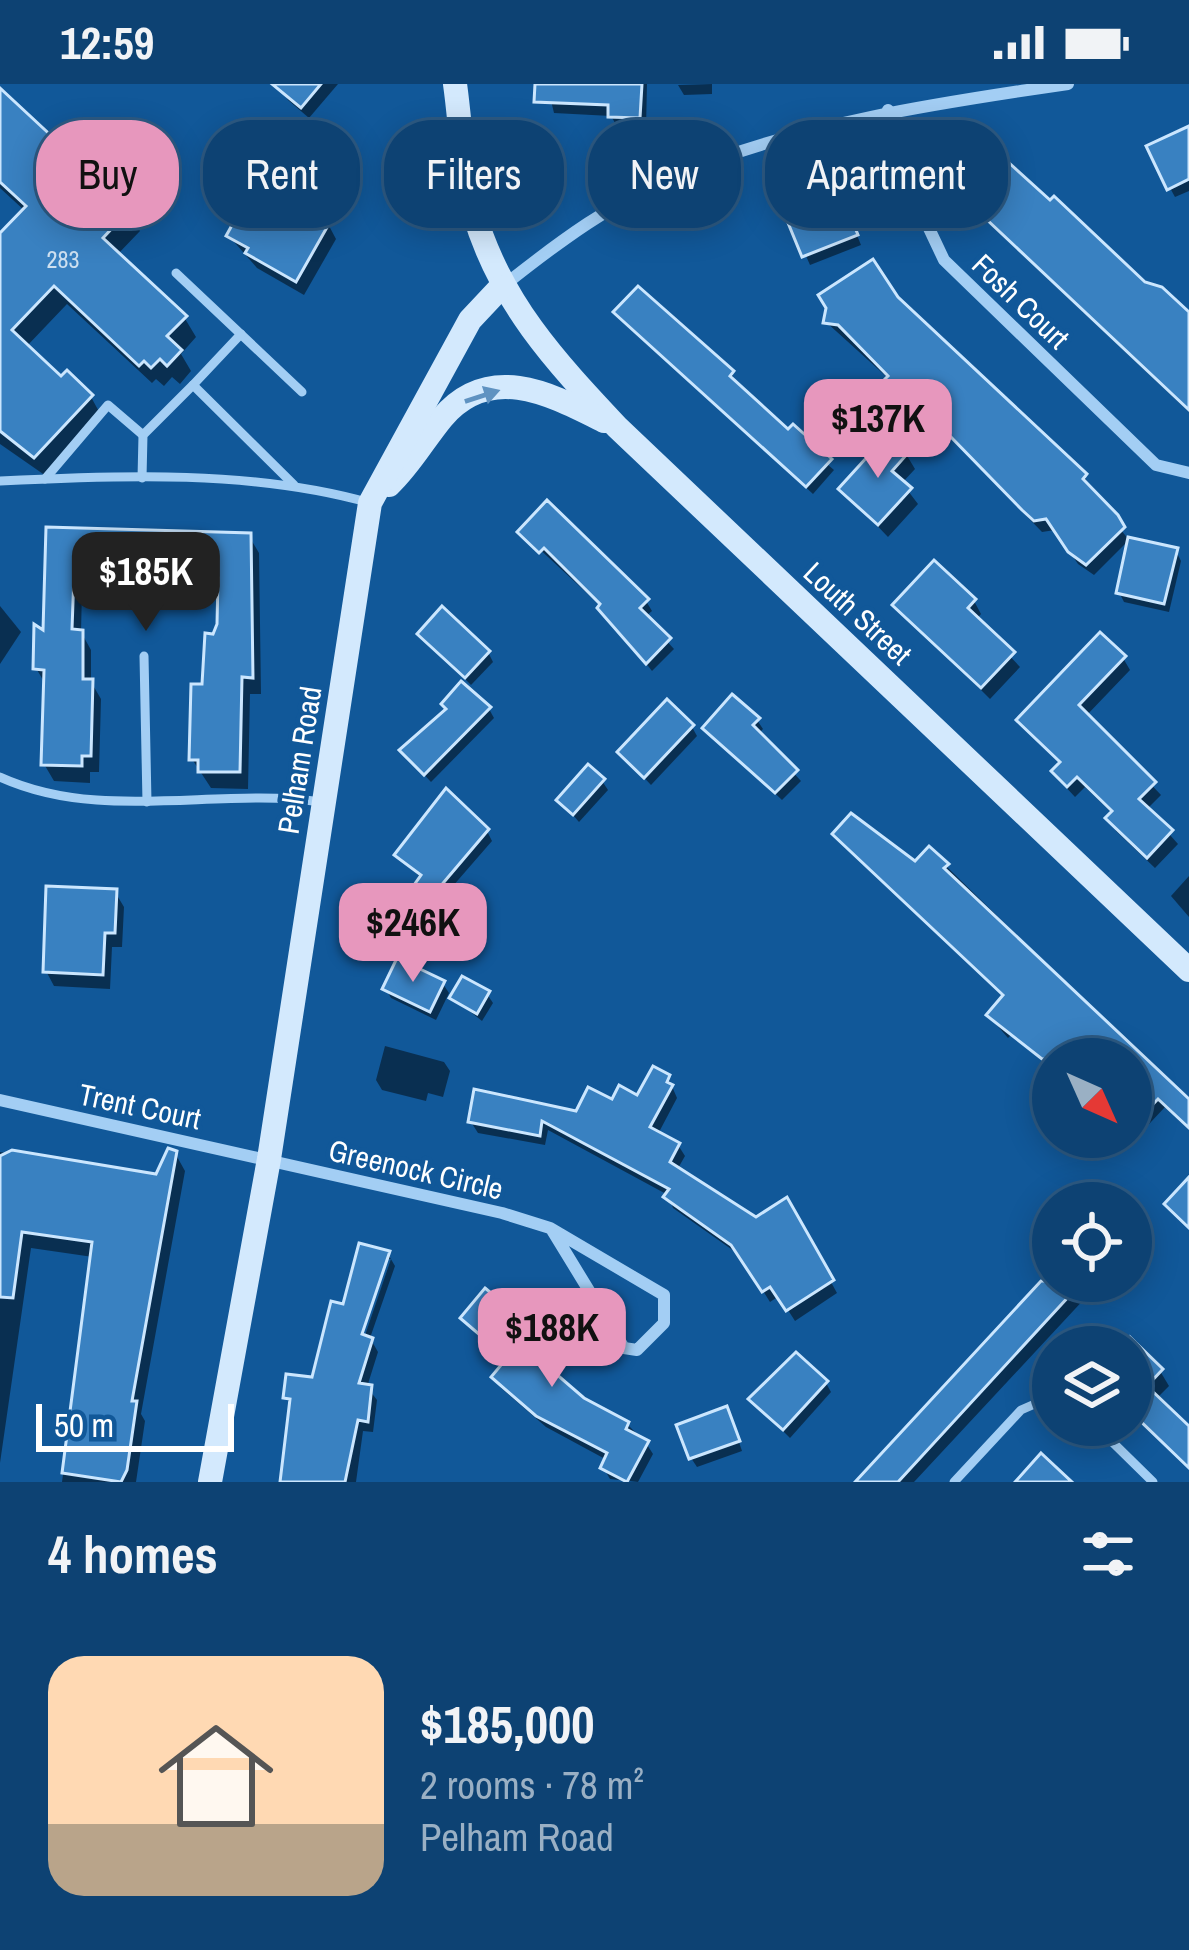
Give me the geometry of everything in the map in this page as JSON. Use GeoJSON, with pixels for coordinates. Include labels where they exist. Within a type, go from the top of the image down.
{"type":"FeatureCollection","features":[{"type":"Feature","properties":{"kind":"main road"},"geometry":{"type":"LineString","coordinates":[[455,84],[472,210],[501,287]]}},
{"type":"Feature","properties":{"kind":"main road","name":"Louth Street"},"geometry":{"type":"LineString","coordinates":[[501,287],[539,343],[617,427],[1189,970]]}},
{"type":"Feature","properties":{"kind":"main road","name":"Pelham Road"},"geometry":{"type":"LineString","coordinates":[[210,1482],[269,1159],[370,503],[470,320],[501,287]]}},
{"type":"Feature","properties":{"kind":"main road"},"geometry":{"type":"LineString","coordinates":[[370,503],[412,464],[444,416],[476,392],[534,386],[617,427]]}},
{"type":"Feature","properties":{"kind":"street"},"geometry":{"type":"LineString","coordinates":[[501,287],[578,228],[680,173],[888,110],[1068,84]]}},
{"type":"Feature","properties":{"kind":"street","name":"Fosh Court"},"geometry":{"type":"LineString","coordinates":[[888,110],[909,186],[944,260],[1156,465],[1189,473]]}},
{"type":"Feature","properties":{"kind":"street","name":"Trent Court"},"geometry":{"type":"LineString","coordinates":[[0,1100],[269,1159]]}},
{"type":"Feature","properties":{"kind":"street","name":"Greenock Circle"},"geometry":{"type":"LineString","coordinates":[[269,1159],[552,1230],[664,1295],[664,1323],[652,1338],[637,1350],[624,1348],[552,1230]]}},
{"type":"Feature","properties":{"kind":"lane"},"geometry":{"type":"LineString","coordinates":[[176,273],[302,392]]}},
{"type":"Feature","properties":{"kind":"lane"},"geometry":{"type":"LineString","coordinates":[[142,478],[143,435],[241,334]]}},
{"type":"Feature","properties":{"kind":"lane"},"geometry":{"type":"LineString","coordinates":[[193,385],[294,485]]}},
{"type":"Feature","properties":{"kind":"lane"},"geometry":{"type":"LineString","coordinates":[[45,478],[109,405],[143,435]]}},
{"type":"Feature","properties":{"kind":"lane"},"geometry":{"type":"LineString","coordinates":[[0,481],[142,478],[294,485],[370,503]]}},
{"type":"Feature","properties":{"kind":"lane"},"geometry":{"type":"LineString","coordinates":[[144,656],[147,802]]}},
{"type":"Feature","properties":{"kind":"lane"},"geometry":{"type":"LineString","coordinates":[[0,777],[43,792],[147,802],[289,797],[322,802]]}},
{"type":"Feature","properties":{"kind":"lane"},"geometry":{"type":"LineString","coordinates":[[954,1482],[1022,1410],[1032,1405]]}},
{"type":"Feature","properties":{"kind":"lane"},"geometry":{"type":"LineString","coordinates":[[1117,1446],[1154,1482]]}},
{"type":"Feature","properties":{"kind":"building"},"geometry":{"type":"Polygon","coordinates":[[[272,84],[321,84],[301,108],[272,84]]]}},
{"type":"Feature","properties":{"kind":"building"},"geometry":{"type":"Polygon","coordinates":[[[535,84],[642,84],[640,118],[608,117],[608,105],[534,102],[535,84]]]}},
{"type":"Feature","properties":{"kind":"building"},"geometry":{"type":"Polygon","coordinates":[[[0,88],[36,122],[36,228],[112,228],[103,238],[187,316],[167,336],[182,350],[167,366],[160,359],[151,368],[144,361],[139,366],[54,286],[12,330],[61,376],[67,370],[93,395],[34,458],[0,431],[0,233],[26,206],[0,182],[0,88]]]}},
{"type":"Feature","properties":{"kind":"building"},"geometry":{"type":"Polygon","coordinates":[[[1189,126],[1189,179],[1167,190],[1146,146],[1189,126]]]}},
{"type":"Feature","properties":{"kind":"building"},"geometry":{"type":"Polygon","coordinates":[[[1008,162],[1050,200],[1054,196],[1145,282],[1162,287],[1189,312],[1189,410],[996,228],[1008,228],[1008,162]]]}},
{"type":"Feature","properties":{"kind":"building"},"geometry":{"type":"Polygon","coordinates":[[[230,228],[327,228],[296,282],[245,253],[248,248],[226,236],[230,228]]]}},
{"type":"Feature","properties":{"kind":"building"},"geometry":{"type":"Polygon","coordinates":[[[790,228],[855,228],[858,235],[802,257],[790,228]]]}},
{"type":"Feature","properties":{"kind":"building"},"geometry":{"type":"Polygon","coordinates":[[[873,259],[898,297],[1087,474],[1083,479],[1118,515],[1125,527],[1086,565],[1068,552],[1046,519],[1034,521],[907,392],[898,401],[880,384],[888,376],[838,325],[823,323],[826,308],[818,295],[873,259]]]}},
{"type":"Feature","properties":{"kind":"building"},"geometry":{"type":"Polygon","coordinates":[[[638,286],[734,371],[730,376],[788,429],[793,424],[832,459],[806,487],[613,312],[638,286]]]}},
{"type":"Feature","properties":{"kind":"building"},"geometry":{"type":"Polygon","coordinates":[[[888,434],[909,452],[892,471],[912,488],[878,525],[838,489],[888,434]]]}},
{"type":"Feature","properties":{"kind":"building"},"geometry":{"type":"Polygon","coordinates":[[[547,500],[649,599],[640,608],[671,638],[646,664],[597,608],[600,604],[544,548],[539,553],[517,532],[547,500]]]}},
{"type":"Feature","properties":{"kind":"building"},"geometry":{"type":"Polygon","coordinates":[[[46,527],[251,533],[253,678],[242,677],[240,772],[198,772],[198,760],[189,760],[191,684],[202,684],[205,633],[213,634],[217,624],[218,578],[74,575],[72,629],[83,630],[83,679],[93,679],[91,756],[82,756],[82,766],[41,765],[44,670],[33,669],[34,624],[43,630],[46,527]]]}},
{"type":"Feature","properties":{"kind":"building"},"geometry":{"type":"Polygon","coordinates":[[[1128,537],[1178,548],[1164,604],[1116,593],[1128,537]]]}},
{"type":"Feature","properties":{"kind":"building"},"geometry":{"type":"Polygon","coordinates":[[[934,560],[976,599],[968,608],[1015,652],[981,688],[892,605],[934,560]]]}},
{"type":"Feature","properties":{"kind":"building"},"geometry":{"type":"Polygon","coordinates":[[[442,606],[490,651],[465,678],[417,634],[442,606]]]}},
{"type":"Feature","properties":{"kind":"building"},"geometry":{"type":"Polygon","coordinates":[[[1100,632],[1126,656],[1079,705],[1156,782],[1139,799],[1173,830],[1147,858],[1105,818],[1112,811],[1077,777],[1067,787],[1051,771],[1060,762],[1016,720],[1100,632]]]}},
{"type":"Feature","properties":{"kind":"building"},"geometry":{"type":"Polygon","coordinates":[[[461,681],[491,707],[424,775],[399,750],[446,709],[441,704],[461,681]]]}},
{"type":"Feature","properties":{"kind":"building"},"geometry":{"type":"Polygon","coordinates":[[[732,694],[760,718],[753,725],[798,770],[775,793],[702,728],[732,694]]]}},
{"type":"Feature","properties":{"kind":"building"},"geometry":{"type":"Polygon","coordinates":[[[667,699],[694,725],[644,778],[617,752],[667,699]]]}},
{"type":"Feature","properties":{"kind":"building"},"geometry":{"type":"Polygon","coordinates":[[[588,764],[605,779],[573,815],[556,800],[588,764]]]}},
{"type":"Feature","properties":{"kind":"building"},"geometry":{"type":"Polygon","coordinates":[[[446,788],[489,829],[433,895],[442,901],[417,937],[390,919],[421,875],[394,855],[446,788]]]}},
{"type":"Feature","properties":{"kind":"building"},"geometry":{"type":"Polygon","coordinates":[[[851,813],[915,861],[929,846],[949,864],[944,868],[1124,1038],[1032,1038],[1032,1051],[986,1015],[1003,995],[832,834],[851,813]]]}},
{"type":"Feature","properties":{"kind":"building"},"geometry":{"type":"Polygon","coordinates":[[[46,886],[117,889],[115,933],[105,933],[103,975],[43,972],[46,886]]]}},
{"type":"Feature","properties":{"kind":"building"},"geometry":{"type":"Polygon","coordinates":[[[397,958],[445,981],[430,1012],[382,989],[397,958]]]}},
{"type":"Feature","properties":{"kind":"building"},"geometry":{"type":"Polygon","coordinates":[[[462,976],[490,991],[477,1014],[449,998],[462,976]]]}},
{"type":"Feature","properties":{"kind":"building"},"geometry":{"type":"Polygon","coordinates":[[[1152,1064],[1189,1099],[1189,1128],[1158,1099],[1152,1105],[1152,1064]]]}},
{"type":"Feature","properties":{"kind":"building"},"geometry":{"type":"Polygon","coordinates":[[[653,1066],[670,1075],[667,1082],[673,1085],[650,1127],[680,1143],[670,1162],[756,1217],[787,1197],[834,1280],[786,1311],[770,1287],[762,1292],[731,1245],[663,1197],[669,1189],[542,1121],[540,1136],[468,1122],[474,1089],[576,1111],[588,1087],[612,1099],[619,1085],[637,1095],[653,1066]]]}},
{"type":"Feature","properties":{"kind":"building"},"geometry":{"type":"Polygon","coordinates":[[[168,1148],[177,1151],[132,1401],[137,1401],[127,1470],[121,1482],[62,1473],[92,1242],[22,1232],[13,1298],[0,1297],[0,1156],[12,1150],[156,1174],[168,1148]]]}},
{"type":"Feature","properties":{"kind":"building"},"geometry":{"type":"Polygon","coordinates":[[[1189,1177],[1189,1228],[1164,1204],[1189,1177]]]}},
{"type":"Feature","properties":{"kind":"building"},"geometry":{"type":"Polygon","coordinates":[[[359,1243],[390,1251],[362,1334],[373,1338],[359,1383],[372,1385],[368,1422],[358,1420],[345,1482],[280,1482],[290,1399],[283,1398],[286,1374],[312,1377],[331,1301],[343,1304],[359,1243]]]}},
{"type":"Feature","properties":{"kind":"building"},"geometry":{"type":"Polygon","coordinates":[[[485,1288],[525,1321],[512,1336],[584,1398],[629,1422],[626,1429],[649,1441],[627,1482],[600,1468],[607,1453],[536,1416],[491,1377],[507,1358],[460,1318],[485,1288]]]}},
{"type":"Feature","properties":{"kind":"building"},"geometry":{"type":"Polygon","coordinates":[[[1032,1291],[1032,1302],[1064,1302],[1042,1326],[1032,1326],[1032,1336],[898,1482],[855,1482],[1032,1291]]]}},
{"type":"Feature","properties":{"kind":"building"},"geometry":{"type":"Polygon","coordinates":[[[796,1352],[828,1381],[783,1430],[748,1399],[796,1352]]]}},
{"type":"Feature","properties":{"kind":"building"},"geometry":{"type":"Polygon","coordinates":[[[1152,1358],[1163,1369],[1152,1381],[1152,1358]]]}},
{"type":"Feature","properties":{"kind":"building"},"geometry":{"type":"Polygon","coordinates":[[[1152,1391],[1189,1426],[1189,1468],[1152,1432],[1152,1391]]]}},
{"type":"Feature","properties":{"kind":"building"},"geometry":{"type":"Polygon","coordinates":[[[727,1406],[740,1441],[689,1459],[676,1425],[727,1406]]]}},
{"type":"Feature","properties":{"kind":"building"},"geometry":{"type":"Polygon","coordinates":[[[1041,1453],[1072,1482],[1015,1482],[1041,1453]]]}}]}
